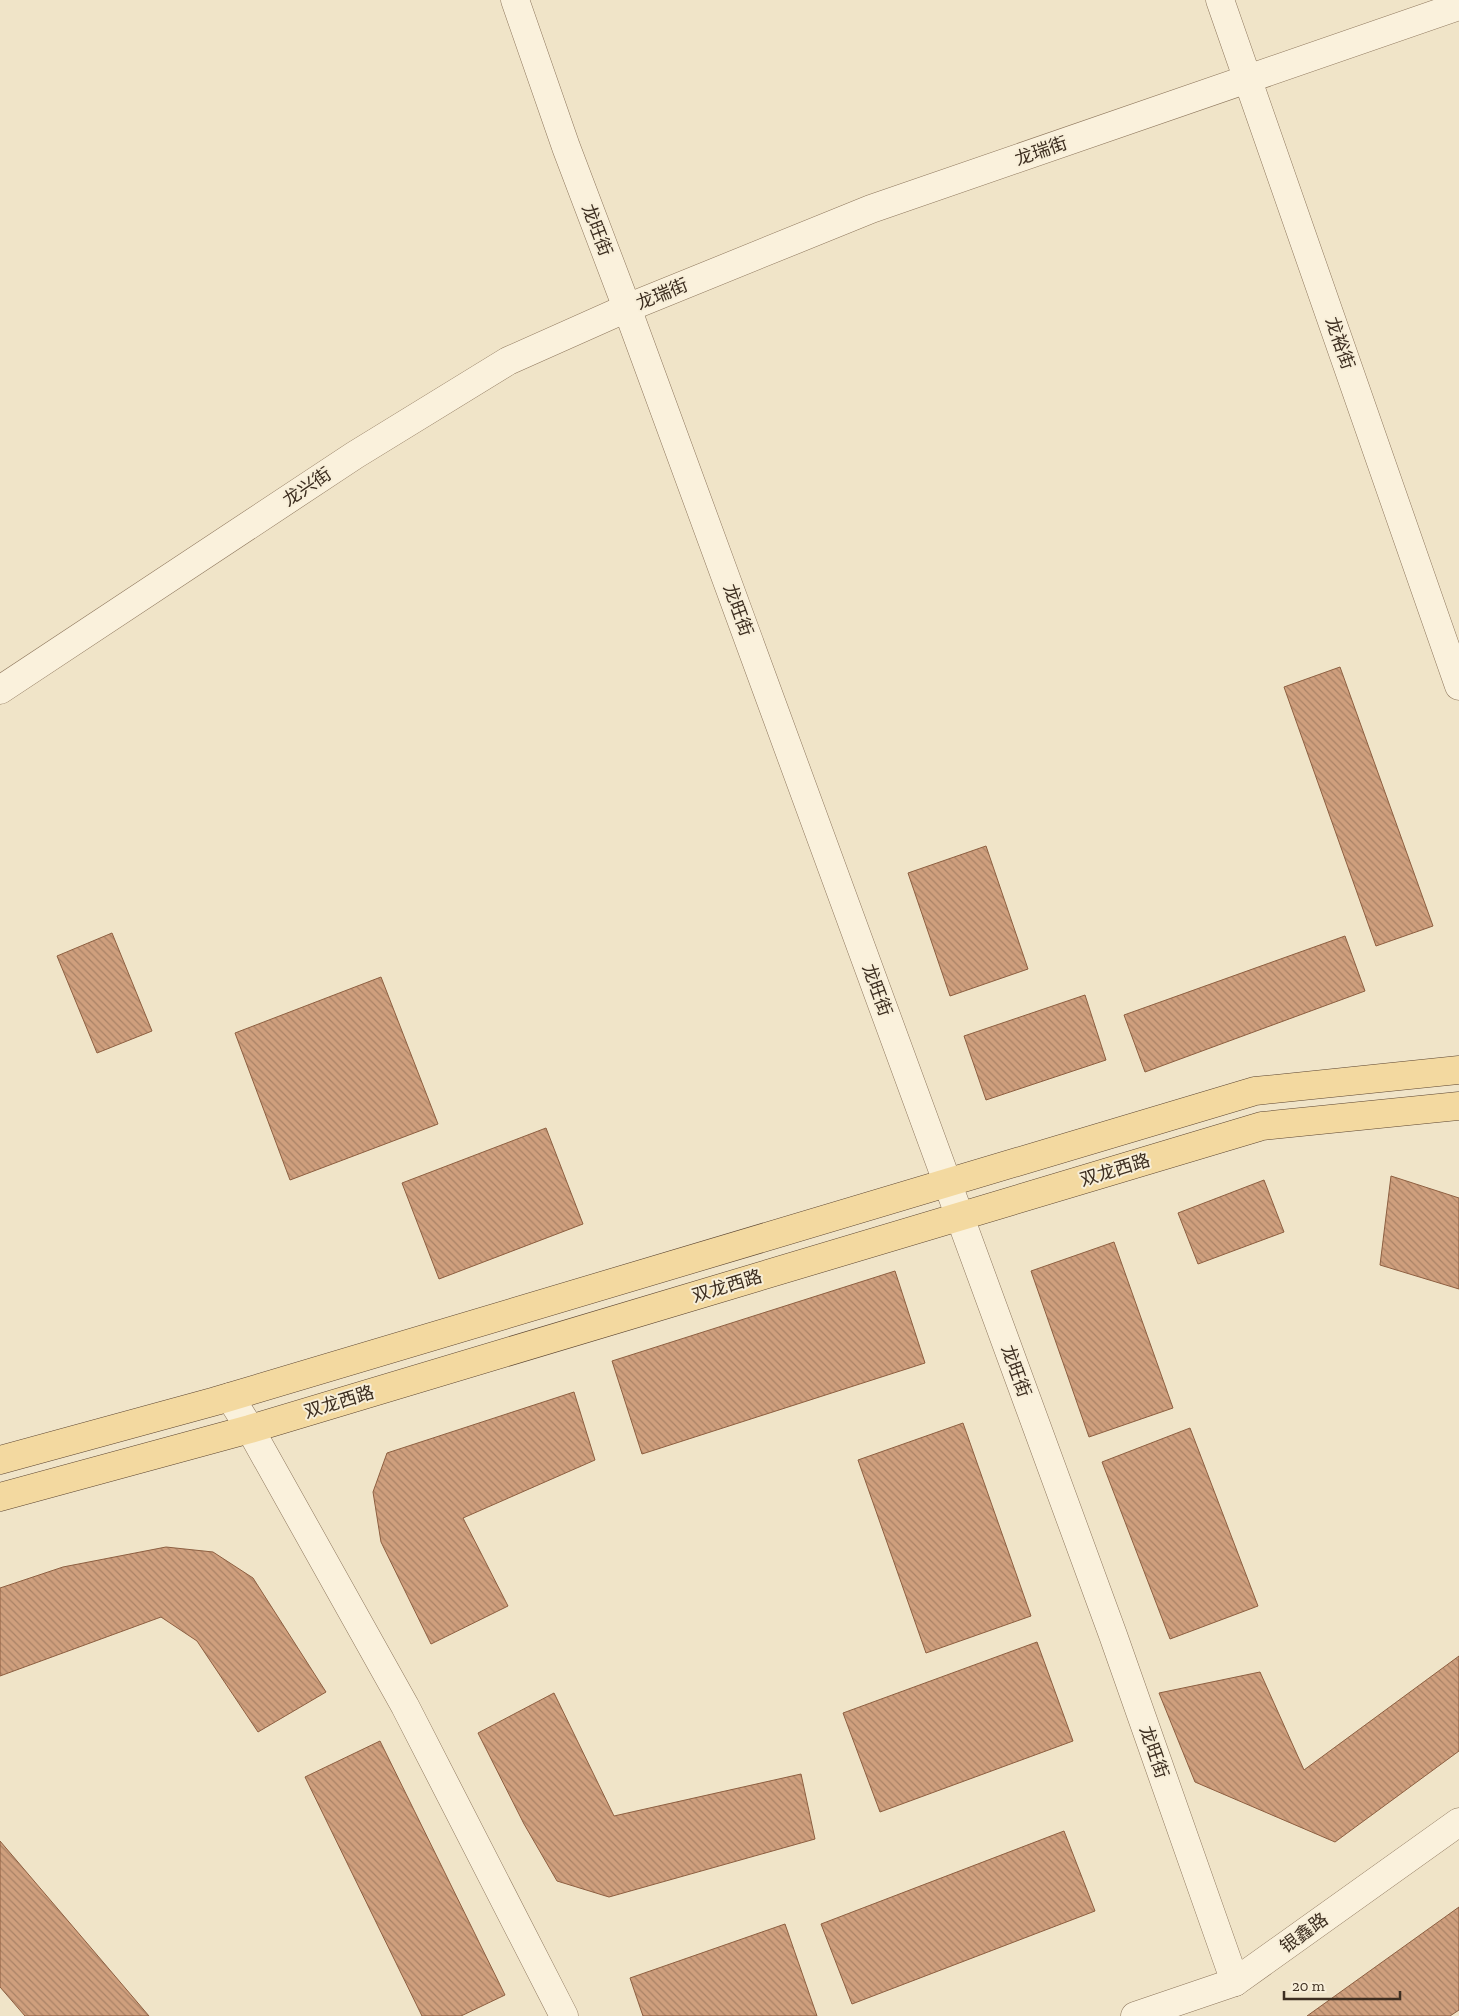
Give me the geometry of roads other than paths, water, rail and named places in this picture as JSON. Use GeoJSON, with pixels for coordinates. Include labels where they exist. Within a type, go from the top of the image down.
{"type":"FeatureCollection","features":[{"type":"Feature","properties":{"kind":"main road","name":"双龙西路"},"geometry":{"type":"LineString","coordinates":[[0,1460],[230,1397],[1255,1091],[1459,1070]]}},
{"type":"Feature","properties":{"kind":"main road","name":"双龙西路"},"geometry":{"type":"LineString","coordinates":[[0,1498],[250,1429],[1262,1126],[1459,1106]]}},
{"type":"Feature","properties":{"kind":"street","name":"龙旺街"},"geometry":{"type":"LineString","coordinates":[[515,0],[566,147],[627,308],[1116,1645],[1234,1982]]}},
{"type":"Feature","properties":{"kind":"street","name":"龙裕街"},"geometry":{"type":"LineString","coordinates":[[1220,0],[1459,686]]}},
{"type":"Feature","properties":{"kind":"street","name":"龙瑞街"},"geometry":{"type":"LineString","coordinates":[[627,308],[871,209],[1459,6]]}},
{"type":"Feature","properties":{"kind":"street","name":"龙兴街"},"geometry":{"type":"LineString","coordinates":[[0,690],[355,455],[499,366],[627,308]]}},
{"type":"Feature","properties":{"kind":"street"},"geometry":{"type":"LineString","coordinates":[[230,1397],[250,1429],[405,1706],[564,2016]]}},
{"type":"Feature","properties":{"kind":"street","name":"银鑫路"},"geometry":{"type":"LineString","coordinates":[[1135,2016],[1234,1982],[1459,1822]]}}]}
